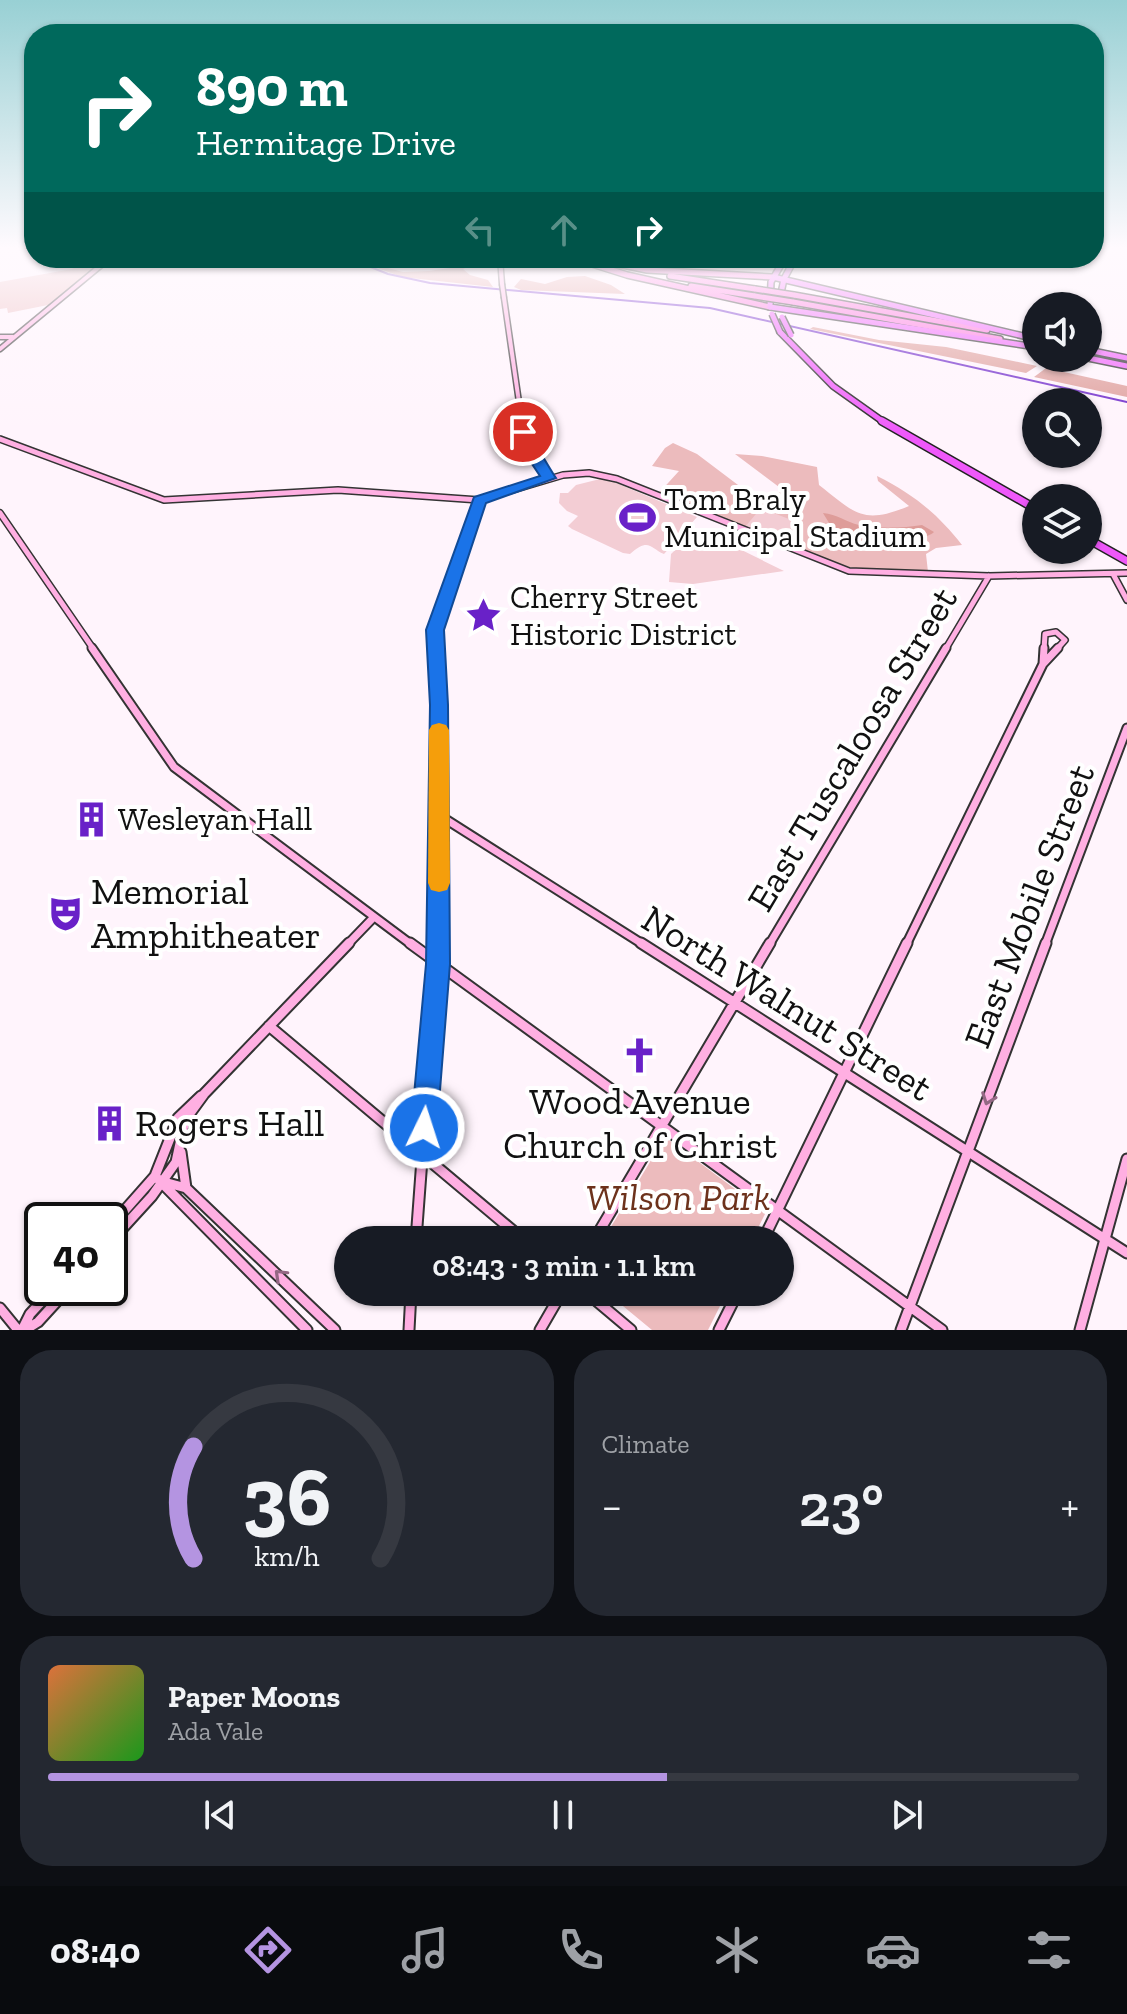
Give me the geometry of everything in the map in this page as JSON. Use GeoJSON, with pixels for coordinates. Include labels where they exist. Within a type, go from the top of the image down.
{"type":"FeatureCollection","features":[{"type":"Feature","properties":{"kind":"highway"},"geometry":{"type":"LineString","coordinates":[[780,309],[771,311],[780,332],[831,383],[868,411],[1022,501]]}},
{"type":"Feature","properties":{"kind":"highway"},"geometry":{"type":"LineString","coordinates":[[780,309],[799,351]]}},
{"type":"Feature","properties":{"kind":"highway"},"geometry":{"type":"LineString","coordinates":[[780,309],[1022,344]]}},
{"type":"Feature","properties":{"kind":"highway"},"geometry":{"type":"LineString","coordinates":[[909,309],[1022,336]]}},
{"type":"Feature","properties":{"kind":"highway"},"geometry":{"type":"LineString","coordinates":[[782,317],[800,312]]}},
{"type":"Feature","properties":{"kind":"highway"},"geometry":{"type":"LineString","coordinates":[[1102,353],[1127,358]]}},
{"type":"Feature","properties":{"kind":"highway"},"geometry":{"type":"LineString","coordinates":[[1102,361],[1127,366]]}},
{"type":"Feature","properties":{"kind":"highway"},"geometry":{"type":"LineString","coordinates":[[1102,547],[1127,561]]}},
{"type":"Feature","properties":{"kind":"main road"},"geometry":{"type":"LineString","coordinates":[[766,309],[771,311]]}},
{"type":"Feature","properties":{"kind":"main road"},"geometry":{"type":"LineString","coordinates":[[832,309],[1002,340]]}},
{"type":"Feature","properties":{"kind":"main road"},"geometry":{"type":"LineString","coordinates":[[873,309],[997,331]]}},
{"type":"Feature","properties":{"kind":"street"},"geometry":{"type":"LineString","coordinates":[[0,349],[47,309]]}},
{"type":"Feature","properties":{"kind":"street"},"geometry":{"type":"LineString","coordinates":[[506,309],[525,440],[549,478]]}},
{"type":"Feature","properties":{"kind":"street"},"geometry":{"type":"LineString","coordinates":[[0,337],[13,337]]}},
{"type":"Feature","properties":{"kind":"street"},"geometry":{"type":"LineString","coordinates":[[0,439],[164,500],[338,490],[479,500],[549,478],[577,473],[617,479],[849,571],[989,576],[1127,573]]}},
{"type":"Feature","properties":{"kind":"street"},"geometry":{"type":"LineString","coordinates":[[417,1226],[438,964],[439,705],[435,630],[479,500]]}},
{"type":"Feature","properties":{"kind":"street"},"geometry":{"type":"LineString","coordinates":[[0,513],[174,767],[438,964],[942,1330]]}},
{"type":"Feature","properties":{"kind":"street"},"geometry":{"type":"LineString","coordinates":[[1113,574],[1127,600]]}},
{"type":"Feature","properties":{"kind":"street","name":"East Tuscaloosa Street"},"geometry":{"type":"LineString","coordinates":[[602,1226],[989,576]]}},
{"type":"Feature","properties":{"kind":"street"},"geometry":{"type":"LineString","coordinates":[[770,1226],[1043,664],[1065,640],[1056,632],[1045,634],[1043,664]]}},
{"type":"Feature","properties":{"kind":"street","name":"East Mobile Street"},"geometry":{"type":"LineString","coordinates":[[901,1330],[1127,728]]}},
{"type":"Feature","properties":{"kind":"street","name":"North Walnut Street"},"geometry":{"type":"LineString","coordinates":[[439,815],[1127,1253]]}},
{"type":"Feature","properties":{"kind":"street"},"geometry":{"type":"LineString","coordinates":[[128,1210],[176,1162],[185,1120],[204,1094],[374,917]]}},
{"type":"Feature","properties":{"kind":"street"},"geometry":{"type":"LineString","coordinates":[[269,1026],[507,1226]]}},
{"type":"Feature","properties":{"kind":"street"},"geometry":{"type":"LineString","coordinates":[[128,1219],[160,1179],[178,1118],[204,1094]]}},
{"type":"Feature","properties":{"kind":"street"},"geometry":{"type":"LineString","coordinates":[[181,1147],[186,1188]]}},
{"type":"Feature","properties":{"kind":"street"},"geometry":{"type":"LineString","coordinates":[[1080,1330],[1127,1159]]}},
{"type":"Feature","properties":{"kind":"street"},"geometry":{"type":"LineString","coordinates":[[160,1179],[186,1188],[335,1330]]}},
{"type":"Feature","properties":{"kind":"street"},"geometry":{"type":"LineString","coordinates":[[160,1179],[169,1192],[307,1330]]}},
{"type":"Feature","properties":{"kind":"street"},"geometry":{"type":"LineString","coordinates":[[206,1229],[217,1215]]}},
{"type":"Feature","properties":{"kind":"street"},"geometry":{"type":"LineString","coordinates":[[22,1330],[37,1306]]}},
{"type":"Feature","properties":{"kind":"street"},"geometry":{"type":"LineString","coordinates":[[22,1330],[38,1322],[53,1306]]}},
{"type":"Feature","properties":{"kind":"street"},"geometry":{"type":"LineString","coordinates":[[409,1330],[410,1306]]}},
{"type":"Feature","properties":{"kind":"street"},"geometry":{"type":"LineString","coordinates":[[540,1330],[554,1306]]}},
{"type":"Feature","properties":{"kind":"street"},"geometry":{"type":"LineString","coordinates":[[603,1306],[631,1330]]}},
{"type":"Feature","properties":{"kind":"street"},"geometry":{"type":"LineString","coordinates":[[719,1330],[731,1306]]}},
{"type":"Feature","properties":{"kind":"street"},"geometry":{"type":"LineString","coordinates":[[0,1308],[22,1330]]}},
{"type":"Feature","properties":{"kind":"green space"},"geometry":{"type":"Polygon","coordinates":[[[7,309],[28,309],[8,313],[7,309]]]}},
{"type":"Feature","properties":{"kind":"green space"},"geometry":{"type":"Polygon","coordinates":[[[673,443],[697,454],[742,488],[772,497],[783,490],[735,454],[817,467],[819,485],[861,514],[881,515],[909,506],[878,481],[877,476],[924,505],[962,545],[936,548],[926,554],[928,572],[856,569],[837,563],[658,494],[679,471],[652,466],[665,448],[673,443]]]}},
{"type":"Feature","properties":{"kind":"green space","name":"Wilson Park"},"geometry":{"type":"Polygon","coordinates":[[[665,1137],[766,1212],[759,1226],[611,1226],[665,1137]]]}},
{"type":"Feature","properties":{"kind":"green space"},"geometry":{"type":"Polygon","coordinates":[[[623,1306],[720,1306],[708,1330],[652,1330],[623,1306]]]}},
{"type":"Feature","properties":{"kind":"shaded area"},"geometry":{"type":"Polygon","coordinates":[[[810,329],[946,347],[1022,363],[1022,372],[1028,372],[1026,373],[810,329]]]}},
{"type":"Feature","properties":{"kind":"shaded area"},"geometry":{"type":"Polygon","coordinates":[[[1041,372],[1064,372],[1127,386],[1127,397],[1102,392],[1102,388],[1085,388],[1034,377],[1041,372]]]}},
{"type":"Feature","properties":{"kind":"shaded area","name":"Tom Braly Municipal Stadium"},"geometry":{"type":"Polygon","coordinates":[[[600,479],[697,517],[664,554],[645,545],[630,554],[623,553],[568,526],[578,516],[559,503],[560,493],[568,493],[576,485],[600,479]]]}},
{"type":"Feature","properties":{"kind":"shaded area"},"geometry":{"type":"Polygon","coordinates":[[[761,508],[799,523],[792,526],[795,529],[785,542],[745,527],[761,508]]]}},
{"type":"Feature","properties":{"kind":"shaded area"},"geometry":{"type":"Polygon","coordinates":[[[823,513],[854,524],[890,528],[922,525],[934,532],[905,540],[850,539],[837,533],[823,513]]]}},
{"type":"Feature","properties":{"kind":"shaded area"},"geometry":{"type":"Polygon","coordinates":[[[703,531],[784,571],[693,584],[669,582],[671,554],[694,532],[703,531]]]}},
{"type":"Feature","properties":{"kind":"railway"},"geometry":{"type":"LineString","coordinates":[[715,309],[1127,402]]}},
{"type":"Feature","properties":{"kind":"slow traffic"},"geometry":{"type":"LineString","coordinates":[[439,730],[439,883]]}},
{"type":"Feature","properties":{"kind":"place","name":"Tom Braly Municipal Stadium"},"geometry":{"type":"Point","coordinates":[638,517]}},
{"type":"Feature","properties":{"kind":"place","name":"Cherry Street Historic District"},"geometry":{"type":"Point","coordinates":[484,615]}},
{"type":"Feature","properties":{"kind":"place","name":"Wesleyan Hall"},"geometry":{"type":"Point","coordinates":[92,819]}},
{"type":"Feature","properties":{"kind":"place","name":"Memorial Amphitheater"},"geometry":{"type":"Point","coordinates":[65,913]}},
{"type":"Feature","properties":{"kind":"place","name":"Wood Avenue Church of Christ"},"geometry":{"type":"Point","coordinates":[640,1055]}},
{"type":"Feature","properties":{"kind":"place","name":"Rogers Hall"},"geometry":{"type":"Point","coordinates":[109,1123]}},
{"type":"Feature","properties":{"kind":"route"},"geometry":{"type":"LineString","coordinates":[[424,1128],[438,964],[439,705],[435,630],[479,500],[549,478],[529,449],[523,432]]}}]}
